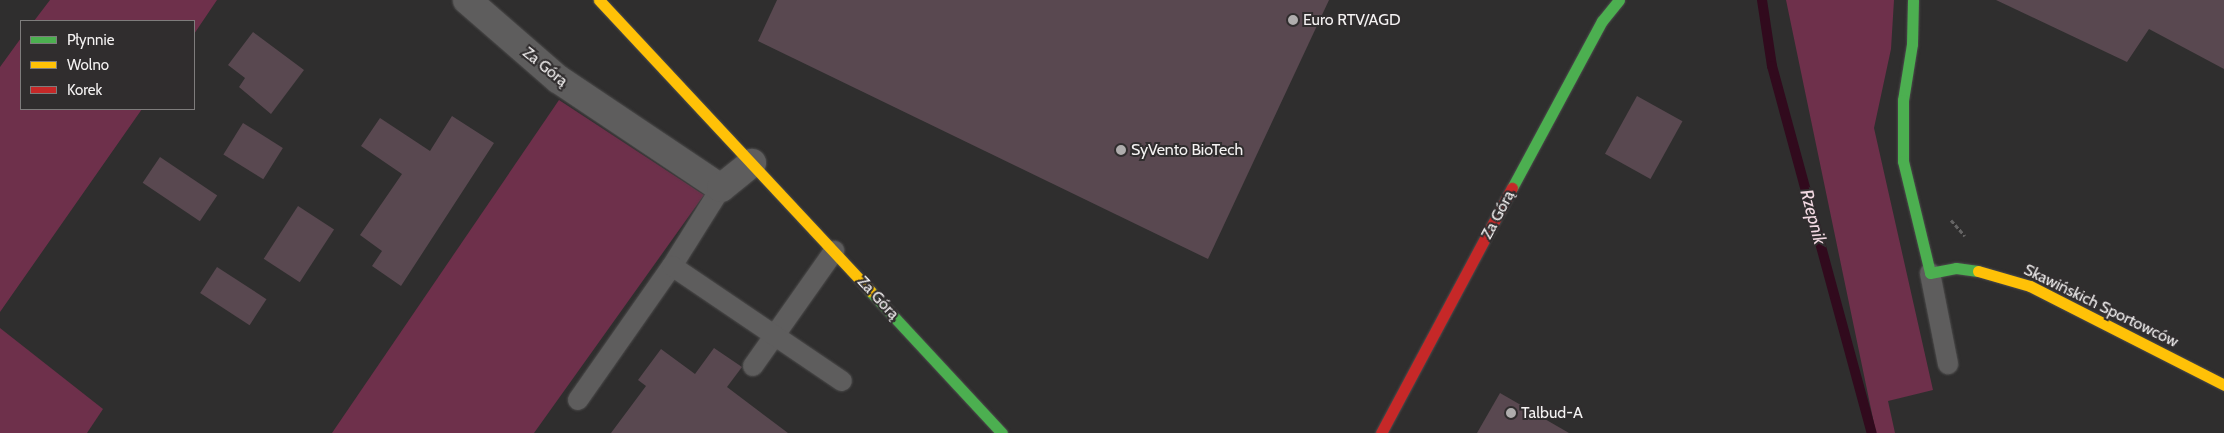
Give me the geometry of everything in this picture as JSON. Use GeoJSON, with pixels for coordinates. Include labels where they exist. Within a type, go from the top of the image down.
{"type":"FeatureCollection","features":[{"type":"Feature","properties":{"kind":"street","name":"Za Górą"},"geometry":{"type":"LineString","coordinates":[[467,0],[558,79],[721,188]]}},
{"type":"Feature","properties":{"kind":"street","name":"Za Górą"},"geometry":{"type":"LineString","coordinates":[[599,0],[1002,433]]}},
{"type":"Feature","properties":{"kind":"street","name":"Za Górą"},"geometry":{"type":"LineString","coordinates":[[1381,433],[1602,21],[1619,0]]}},
{"type":"Feature","properties":{"kind":"street"},"geometry":{"type":"LineString","coordinates":[[1913,0],[1912,44],[1903,100],[1903,161],[1930,273]]}},
{"type":"Feature","properties":{"kind":"street"},"geometry":{"type":"LineString","coordinates":[[721,188],[752,164]]}},
{"type":"Feature","properties":{"kind":"street","name":"Skawińskich Sportowców"},"geometry":{"type":"LineString","coordinates":[[1930,273],[1956,268],[1974,270],[2030,286],[2224,385]]}},
{"type":"Feature","properties":{"kind":"lane"},"geometry":{"type":"LineString","coordinates":[[578,400],[672,266],[721,188]]}},
{"type":"Feature","properties":{"kind":"lane"},"geometry":{"type":"LineString","coordinates":[[753,366],[834,251]]}},
{"type":"Feature","properties":{"kind":"lane"},"geometry":{"type":"LineString","coordinates":[[672,266],[842,380]]}},
{"type":"Feature","properties":{"kind":"lane"},"geometry":{"type":"LineString","coordinates":[[1930,273],[1948,364]]}},
{"type":"Feature","properties":{"kind":"shaded area"},"geometry":{"type":"Polygon","coordinates":[[[50,0],[217,0],[195,33],[195,20],[35,20],[50,0]]]}},
{"type":"Feature","properties":{"kind":"shaded area"},"geometry":{"type":"Polygon","coordinates":[[[1786,0],[1894,0],[1891,49],[1874,128],[1933,390],[1888,401],[1895,433],[1876,433],[1786,0]]]}},
{"type":"Feature","properties":{"kind":"shaded area"},"geometry":{"type":"Polygon","coordinates":[[[20,39],[20,110],[141,110],[0,312],[0,67],[20,39]]]}},
{"type":"Feature","properties":{"kind":"shaded area"},"geometry":{"type":"Polygon","coordinates":[[[559,100],[704,195],[534,433],[332,433],[559,100]]]}},
{"type":"Feature","properties":{"kind":"shaded area"},"geometry":{"type":"Polygon","coordinates":[[[0,328],[103,409],[87,433],[0,433],[0,328]]]}},
{"type":"Feature","properties":{"kind":"building","name":"SyVento BioTech"},"geometry":{"type":"Polygon","coordinates":[[[777,0],[1329,0],[1208,259],[758,41],[777,0]]]}},
{"type":"Feature","properties":{"kind":"building"},"geometry":{"type":"Polygon","coordinates":[[[1996,0],[2224,0],[2224,69],[2149,29],[2127,62],[1996,0]]]}},
{"type":"Feature","properties":{"kind":"building"},"geometry":{"type":"Polygon","coordinates":[[[253,32],[304,70],[271,114],[239,87],[245,78],[228,65],[253,32]]]}},
{"type":"Feature","properties":{"kind":"building"},"geometry":{"type":"Polygon","coordinates":[[[1637,96],[1682,121],[1650,179],[1605,154],[1637,96]]]}},
{"type":"Feature","properties":{"kind":"building"},"geometry":{"type":"Polygon","coordinates":[[[452,116],[494,143],[401,286],[372,266],[382,251],[360,235],[402,174],[361,146],[380,118],[430,151],[452,116]]]}},
{"type":"Feature","properties":{"kind":"building"},"geometry":{"type":"Polygon","coordinates":[[[243,123],[283,148],[263,179],[223,154],[243,123]]]}},
{"type":"Feature","properties":{"kind":"building"},"geometry":{"type":"Polygon","coordinates":[[[160,157],[217,196],[200,221],[143,183],[160,157]]]}},
{"type":"Feature","properties":{"kind":"building"},"geometry":{"type":"Polygon","coordinates":[[[298,206],[334,229],[300,282],[264,259],[298,206]]]}},
{"type":"Feature","properties":{"kind":"building"},"geometry":{"type":"Polygon","coordinates":[[[217,267],[266,299],[250,325],[200,293],[217,267]]]}},
{"type":"Feature","properties":{"kind":"building"},"geometry":{"type":"Polygon","coordinates":[[[714,348],[742,367],[727,387],[788,433],[611,433],[646,386],[638,380],[661,349],[695,374],[714,348]]]}},
{"type":"Feature","properties":{"kind":"building","name":"Talbud-A"},"geometry":{"type":"Polygon","coordinates":[[[1500,393],[1569,433],[1477,433],[1500,393]]]}},
{"type":"Feature","properties":{"kind":"waterway","name":"Rzepnik"},"geometry":{"type":"LineString","coordinates":[[1762,0],[1772,66],[1872,433]]}},
{"type":"Feature","properties":{"kind":"traffic: fast"},"geometry":{"type":"LineString","coordinates":[[1512,188],[1602,21],[1619,0]]}},
{"type":"Feature","properties":{"kind":"traffic: fast"},"geometry":{"type":"LineString","coordinates":[[1913,0],[1912,44],[1903,100],[1903,161],[1930,273],[1956,268],[1978,271]]}},
{"type":"Feature","properties":{"kind":"traffic: fast"},"geometry":{"type":"LineString","coordinates":[[870,291],[1002,433]]}},
{"type":"Feature","properties":{"kind":"traffic: slow"},"geometry":{"type":"LineString","coordinates":[[599,0],[870,291]]}},
{"type":"Feature","properties":{"kind":"traffic: slow"},"geometry":{"type":"LineString","coordinates":[[1978,271],[2030,286],[2224,385]]}},
{"type":"Feature","properties":{"kind":"traffic: jam"},"geometry":{"type":"LineString","coordinates":[[1381,433],[1512,188]]}},
{"type":"Feature","properties":{"kind":"place","name":"Euro RTV/AGD"},"geometry":{"type":"Point","coordinates":[1293,20]}},
{"type":"Feature","properties":{"kind":"place","name":"SyVento BioTech"},"geometry":{"type":"Point","coordinates":[1121,150]}},
{"type":"Feature","properties":{"kind":"place","name":"Talbud-A"},"geometry":{"type":"Point","coordinates":[1511,413]}}]}
